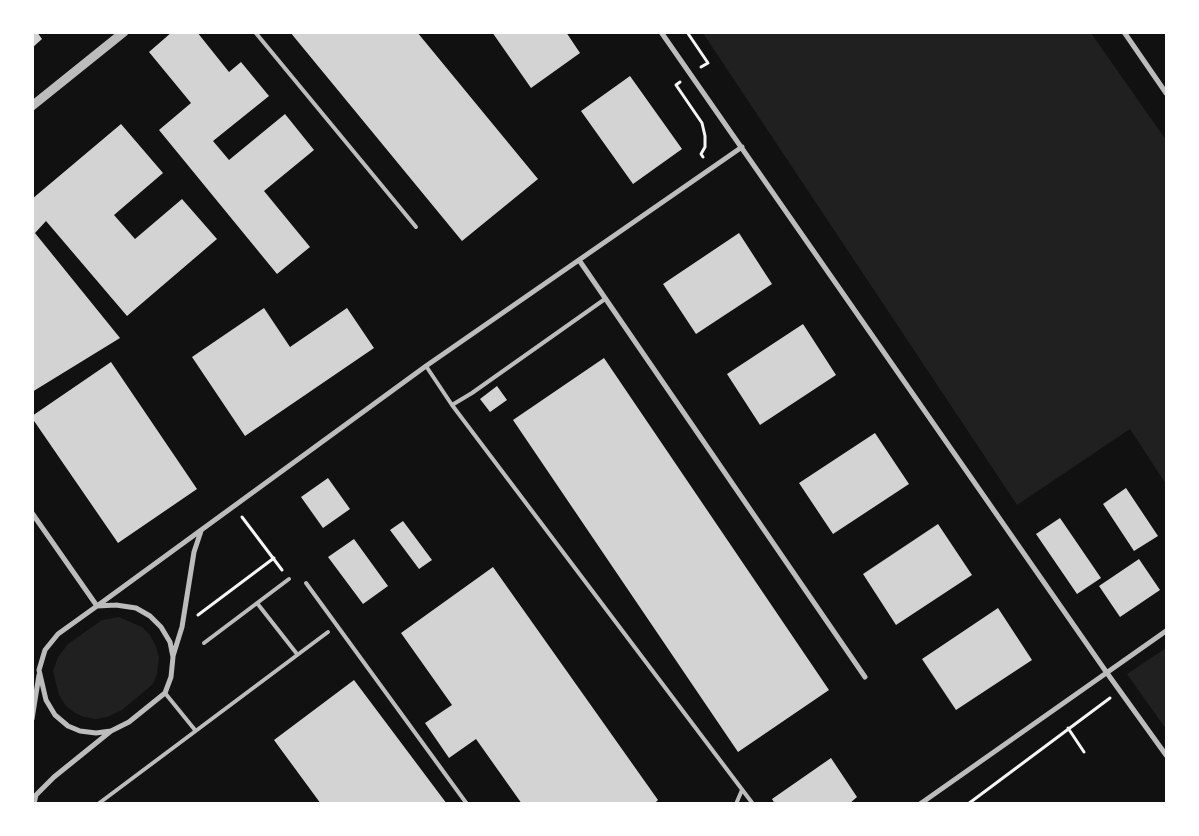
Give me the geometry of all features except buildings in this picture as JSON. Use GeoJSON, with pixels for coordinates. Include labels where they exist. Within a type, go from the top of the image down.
{"type":"FeatureCollection","features":[{"type":"Feature","properties":{"kind":"street"},"geometry":{"type":"LineString","coordinates":[[32,106],[124,32]]}},
{"type":"Feature","properties":{"kind":"street"},"geometry":{"type":"LineString","coordinates":[[662,32],[1107,673],[1166,755]]}},
{"type":"Feature","properties":{"kind":"street"},"geometry":{"type":"LineString","coordinates":[[1124,32],[1166,93]]}},
{"type":"Feature","properties":{"kind":"street"},"geometry":{"type":"LineString","coordinates":[[32,719],[39,670],[45,650],[58,634],[426,366],[742,147]]}},
{"type":"Feature","properties":{"kind":"street"},"geometry":{"type":"LineString","coordinates":[[579,260],[864,677]]}},
{"type":"Feature","properties":{"kind":"street"},"geometry":{"type":"LineString","coordinates":[[32,513],[97,606]]}},
{"type":"Feature","properties":{"kind":"street"},"geometry":{"type":"LineString","coordinates":[[34,804],[36,796],[54,776],[111,731],[129,722],[165,693],[171,677],[173,657],[182,627],[194,552],[201,531]]}},
{"type":"Feature","properties":{"kind":"street"},"geometry":{"type":"LineString","coordinates":[[97,606],[116,605],[136,608],[150,616],[161,627],[170,642],[173,657]]}},
{"type":"Feature","properties":{"kind":"street"},"geometry":{"type":"LineString","coordinates":[[920,804],[1166,631]]}},
{"type":"Feature","properties":{"kind":"street"},"geometry":{"type":"LineString","coordinates":[[39,670],[46,700],[55,716],[68,726],[80,731],[96,733],[111,731]]}},
{"type":"Feature","properties":{"kind":"lane"},"geometry":{"type":"LineString","coordinates":[[255,32],[416,227]]}},
{"type":"Feature","properties":{"kind":"lane"},"geometry":{"type":"LineString","coordinates":[[452,405],[472,393],[605,299]]}},
{"type":"Feature","properties":{"kind":"lane"},"geometry":{"type":"LineString","coordinates":[[426,366],[452,405],[753,804]]}},
{"type":"Feature","properties":{"kind":"lane"},"geometry":{"type":"LineString","coordinates":[[204,642],[289,580]]}},
{"type":"Feature","properties":{"kind":"lane"},"geometry":{"type":"LineString","coordinates":[[306,583],[467,804]]}},
{"type":"Feature","properties":{"kind":"lane"},"geometry":{"type":"LineString","coordinates":[[258,603],[296,654]]}},
{"type":"Feature","properties":{"kind":"lane"},"geometry":{"type":"LineString","coordinates":[[98,804],[296,654],[328,632]]}},
{"type":"Feature","properties":{"kind":"lane"},"geometry":{"type":"LineString","coordinates":[[165,693],[195,730]]}},
{"type":"Feature","properties":{"kind":"lane"},"geometry":{"type":"LineString","coordinates":[[736,804],[742,790]]}},
{"type":"Feature","properties":{"kind":"path"},"geometry":{"type":"LineString","coordinates":[[182,627],[274,558]]}},
{"type":"Feature","properties":{"kind":"path"},"geometry":{"type":"LineString","coordinates":[[968,804],[1120,691]]}},
{"type":"Feature","properties":{"kind":"path"},"geometry":{"type":"LineString","coordinates":[[1068,728],[1084,752]]}},
{"type":"Feature","properties":{"kind":"shaded area"},"geometry":{"type":"Polygon","coordinates":[[[703,33],[1091,33],[1166,140],[1166,484],[1130,429],[1017,505],[703,33]]]}},
{"type":"Feature","properties":{"kind":"shaded area"},"geometry":{"type":"Polygon","coordinates":[[[119,617],[142,627],[150,635],[159,657],[157,674],[153,684],[122,710],[107,717],[96,719],[84,717],[66,706],[59,695],[53,671],[58,657],[68,644],[102,620],[119,617]]]}},
{"type":"Feature","properties":{"kind":"shaded area"},"geometry":{"type":"Polygon","coordinates":[[[1166,648],[1166,729],[1127,674],[1166,648]]]}}]}
